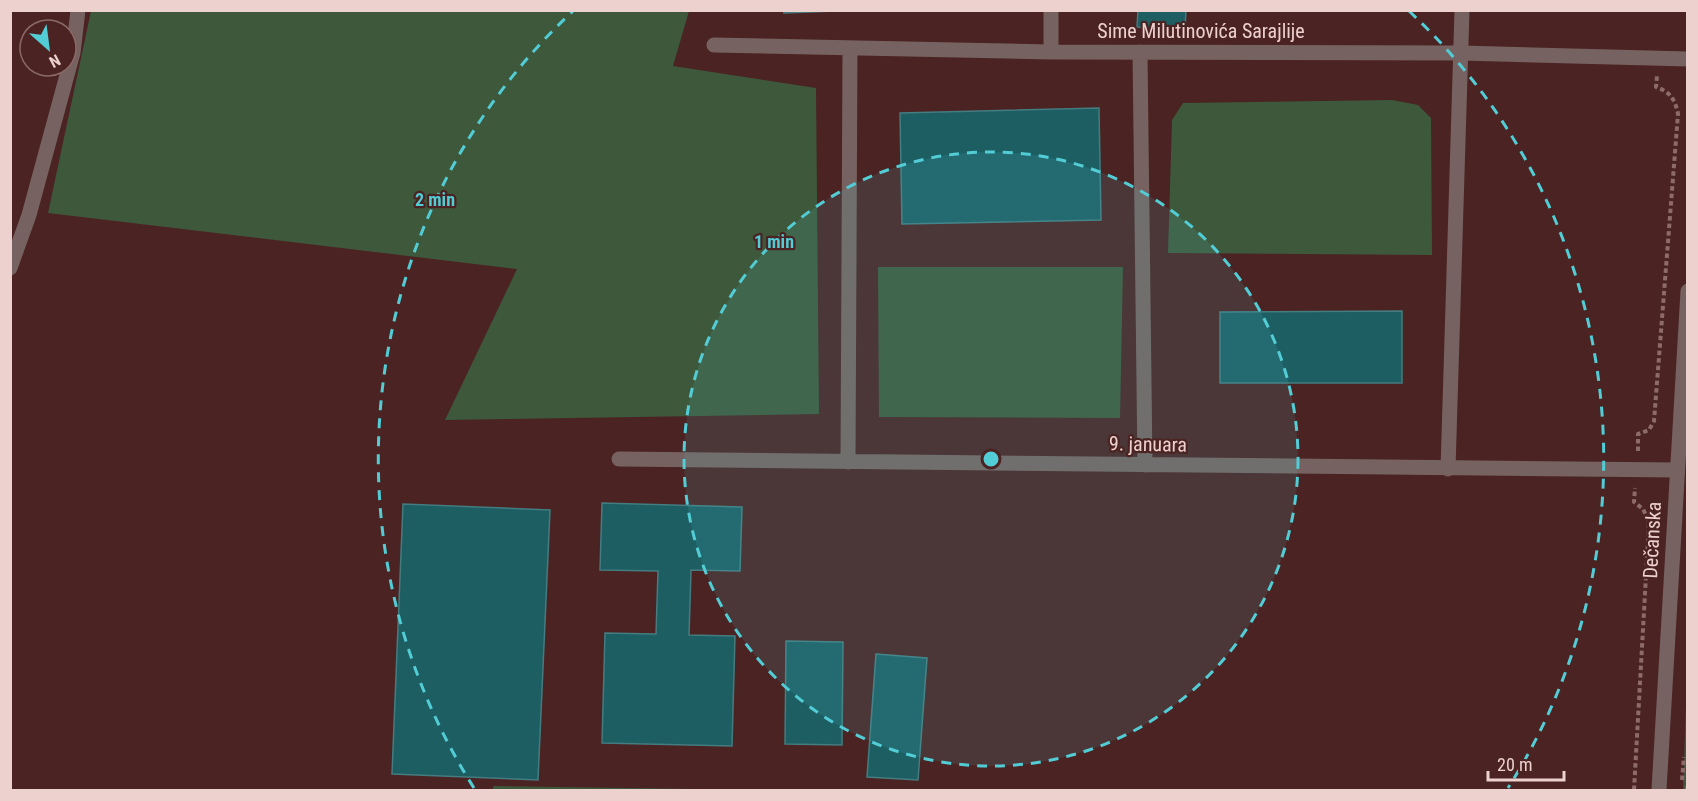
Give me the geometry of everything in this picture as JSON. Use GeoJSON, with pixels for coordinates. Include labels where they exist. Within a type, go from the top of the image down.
{"type":"FeatureCollection","features":[{"type":"Feature","properties":{"kind":"street"},"geometry":{"type":"LineString","coordinates":[[10,268],[29,215],[73,53],[78,10]]}},
{"type":"Feature","properties":{"kind":"street"},"geometry":{"type":"LineString","coordinates":[[1051,10],[1051,51]]}},
{"type":"Feature","properties":{"kind":"street"},"geometry":{"type":"LineString","coordinates":[[1448,469],[1462,10]]}},
{"type":"Feature","properties":{"kind":"street","name":"Sime Milutinovića Sarajlije"},"geometry":{"type":"LineString","coordinates":[[714,45],[1140,52],[1461,53],[1688,58]]}},
{"type":"Feature","properties":{"kind":"street"},"geometry":{"type":"LineString","coordinates":[[848,462],[850,48]]}},
{"type":"Feature","properties":{"kind":"street"},"geometry":{"type":"LineString","coordinates":[[1140,52],[1145,465]]}},
{"type":"Feature","properties":{"kind":"street","name":"Dečanska"},"geometry":{"type":"LineString","coordinates":[[1659,790],[1688,291]]}},
{"type":"Feature","properties":{"kind":"street","name":"9. januara"},"geometry":{"type":"LineString","coordinates":[[619,459],[1677,470]]}},
{"type":"Feature","properties":{"kind":"path"},"geometry":{"type":"LineString","coordinates":[[1634,790],[1648,522],[1643,509],[1634,502],[1638,434],[1649,430],[1654,421],[1678,114],[1675,100],[1666,91],[1656,87],[1659,58]]}},
{"type":"Feature","properties":{"kind":"path"},"geometry":{"type":"LineString","coordinates":[[1687,790],[1688,780]]}},
{"type":"Feature","properties":{"kind":"green space"},"geometry":{"type":"Polygon","coordinates":[[[91,11],[689,11],[673,66],[816,88],[819,414],[445,420],[517,269],[48,213],[91,11]]]}},
{"type":"Feature","properties":{"kind":"green space"},"geometry":{"type":"Polygon","coordinates":[[[1392,100],[1418,105],[1431,118],[1432,255],[1168,253],[1172,120],[1183,103],[1392,100]]]}},
{"type":"Feature","properties":{"kind":"green space"},"geometry":{"type":"Polygon","coordinates":[[[878,267],[1123,267],[1120,418],[879,417],[878,267]]]}},
{"type":"Feature","properties":{"kind":"green space"},"geometry":{"type":"Polygon","coordinates":[[[1687,678],[1688,790],[1683,790],[1687,678]]]}},
{"type":"Feature","properties":{"kind":"green space"},"geometry":{"type":"Polygon","coordinates":[[[494,786],[766,790],[492,790],[494,786]]]}},
{"type":"Feature","properties":{"kind":"building"},"geometry":{"type":"Polygon","coordinates":[[[783,10],[861,10],[784,13],[783,10]]]}},
{"type":"Feature","properties":{"kind":"building"},"geometry":{"type":"Polygon","coordinates":[[[1138,10],[1186,10],[1185,29],[1137,27],[1138,10]]]}},
{"type":"Feature","properties":{"kind":"building"},"geometry":{"type":"Polygon","coordinates":[[[1099,108],[1101,220],[902,224],[900,113],[1099,108]]]}},
{"type":"Feature","properties":{"kind":"building"},"geometry":{"type":"Polygon","coordinates":[[[1402,311],[1402,383],[1220,383],[1220,312],[1402,311]]]}},
{"type":"Feature","properties":{"kind":"building"},"geometry":{"type":"Polygon","coordinates":[[[602,503],[742,507],[740,571],[691,570],[689,635],[735,636],[732,746],[602,743],[605,633],[656,634],[658,571],[600,570],[602,503]]]}},
{"type":"Feature","properties":{"kind":"building"},"geometry":{"type":"Polygon","coordinates":[[[403,504],[550,510],[538,780],[392,774],[403,504]]]}},
{"type":"Feature","properties":{"kind":"building"},"geometry":{"type":"Polygon","coordinates":[[[786,641],[843,642],[842,745],[785,744],[786,641]]]}},
{"type":"Feature","properties":{"kind":"building"},"geometry":{"type":"Polygon","coordinates":[[[876,654],[927,658],[918,780],[867,777],[876,654]]]}}]}
